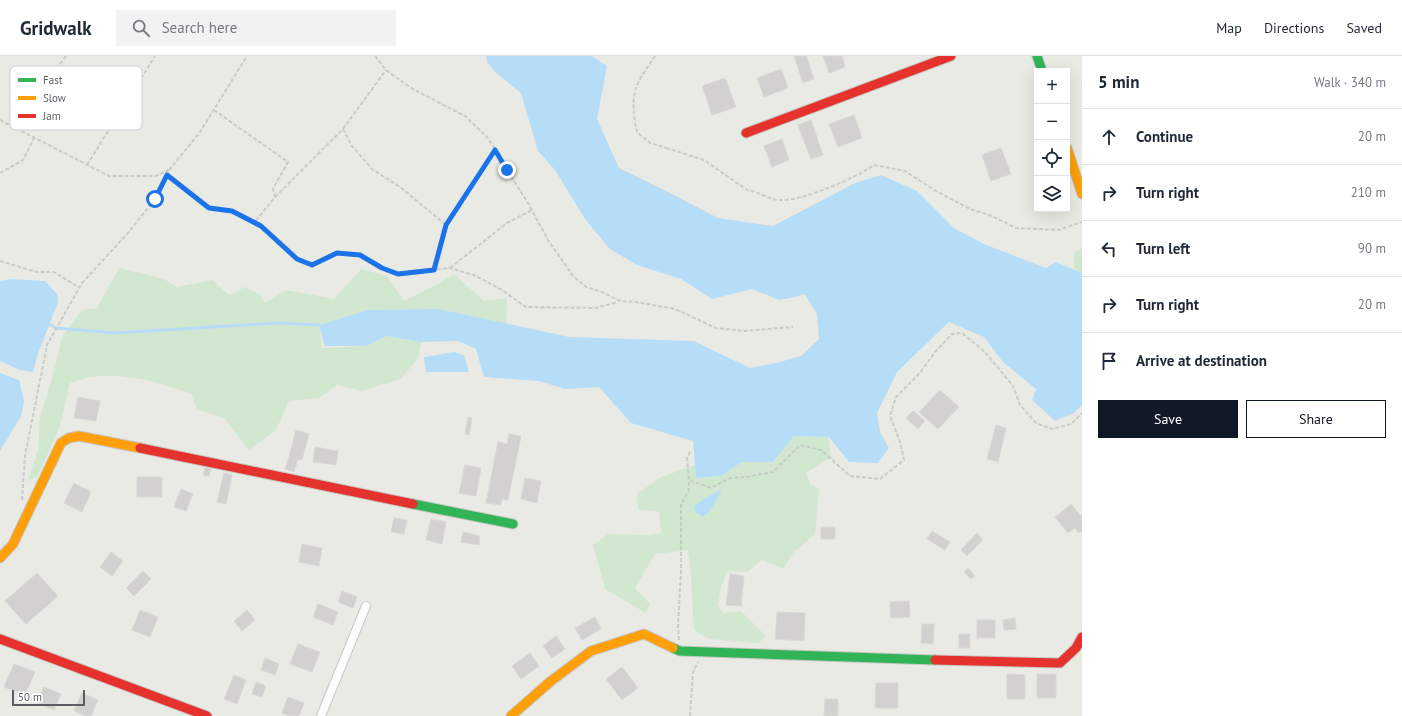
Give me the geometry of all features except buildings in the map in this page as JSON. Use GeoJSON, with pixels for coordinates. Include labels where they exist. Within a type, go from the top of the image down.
{"type":"FeatureCollection","features":[{"type":"Feature","properties":{"kind":"street"},"geometry":{"type":"LineString","coordinates":[[746,133],[951,56]]}},
{"type":"Feature","properties":{"kind":"street"},"geometry":{"type":"LineString","coordinates":[[1037,56],[1041,68]]}},
{"type":"Feature","properties":{"kind":"street"},"geometry":{"type":"LineString","coordinates":[[1070,157],[1082,194]]}},
{"type":"Feature","properties":{"kind":"street"},"geometry":{"type":"LineString","coordinates":[[0,558],[13,544],[61,443],[69,438],[79,436],[513,524]]}},
{"type":"Feature","properties":{"kind":"street"},"geometry":{"type":"LineString","coordinates":[[321,716],[366,606]]}},
{"type":"Feature","properties":{"kind":"street"},"geometry":{"type":"LineString","coordinates":[[511,716],[551,681],[592,651],[644,634],[680,651],[1020,663],[1060,663],[1076,648],[1082,637]]}},
{"type":"Feature","properties":{"kind":"street"},"geometry":{"type":"LineString","coordinates":[[0,639],[195,714],[207,716]]}},
{"type":"Feature","properties":{"kind":"path"},"geometry":{"type":"LineString","coordinates":[[59,66],[66,56]]}},
{"type":"Feature","properties":{"kind":"path"},"geometry":{"type":"LineString","coordinates":[[142,77],[155,56]]}},
{"type":"Feature","properties":{"kind":"path"},"geometry":{"type":"LineString","coordinates":[[22,500],[25,456],[47,345],[82,283],[128,233],[155,199],[170,169],[200,132],[247,56]]}},
{"type":"Feature","properties":{"kind":"path"},"geometry":{"type":"LineString","coordinates":[[375,56],[386,70],[411,88],[465,116],[488,138],[532,210],[548,240],[573,276],[586,288],[602,292],[620,302]]}},
{"type":"Feature","properties":{"kind":"path"},"geometry":{"type":"LineString","coordinates":[[655,56],[641,78],[635,91],[634,114],[637,132],[650,143],[704,160],[747,190],[755,191],[764,197],[771,197],[777,200],[791,200],[811,194],[863,173],[874,165],[905,171],[936,191],[970,209],[992,216],[1016,228],[1058,230],[1082,222]]}},
{"type":"Feature","properties":{"kind":"path"},"geometry":{"type":"LineString","coordinates":[[254,223],[275,197],[343,129],[386,70]]}},
{"type":"Feature","properties":{"kind":"path"},"geometry":{"type":"LineString","coordinates":[[214,110],[288,162],[273,190],[275,197]]}},
{"type":"Feature","properties":{"kind":"path"},"geometry":{"type":"LineString","coordinates":[[0,120],[10,125]]}},
{"type":"Feature","properties":{"kind":"path"},"geometry":{"type":"LineString","coordinates":[[343,129],[352,146],[372,170],[400,187],[446,225]]}},
{"type":"Feature","properties":{"kind":"path"},"geometry":{"type":"LineString","coordinates":[[19,130],[109,176],[155,176],[170,169]]}},
{"type":"Feature","properties":{"kind":"path"},"geometry":{"type":"LineString","coordinates":[[87,165],[109,130]]}},
{"type":"Feature","properties":{"kind":"path"},"geometry":{"type":"LineString","coordinates":[[0,173],[23,160],[34,138]]}},
{"type":"Feature","properties":{"kind":"path"},"geometry":{"type":"LineString","coordinates":[[434,270],[446,225],[495,150]]}},
{"type":"Feature","properties":{"kind":"path"},"geometry":{"type":"LineString","coordinates":[[167,175],[209,208],[232,211],[261,226],[297,259],[312,265],[337,253],[360,255],[382,268],[398,274],[450,268],[474,275],[502,290],[526,307],[596,308],[620,302],[636,302],[675,308],[716,328],[744,330],[793,327]]}},
{"type":"Feature","properties":{"kind":"path"},"geometry":{"type":"LineString","coordinates":[[450,268],[507,223],[532,210]]}},
{"type":"Feature","properties":{"kind":"path"},"geometry":{"type":"LineString","coordinates":[[0,261],[38,272],[54,272],[80,288]]}},
{"type":"Feature","properties":{"kind":"path"},"geometry":{"type":"LineString","coordinates":[[689,480],[711,488],[730,478],[746,477],[773,472],[800,445],[821,450],[850,476],[880,479],[904,460],[900,442],[890,416],[896,397],[920,373],[935,352],[952,334],[962,333],[985,352],[1012,386],[1020,405],[1036,423],[1052,429],[1071,424],[1082,413]]}},
{"type":"Feature","properties":{"kind":"path"},"geometry":{"type":"LineString","coordinates":[[680,651],[678,628],[681,569],[681,505],[689,490],[687,458],[690,452]]}},
{"type":"Feature","properties":{"kind":"path"},"geometry":{"type":"LineString","coordinates":[[690,716],[693,672],[702,651]]}},
{"type":"Feature","properties":{"kind":"green space"},"geometry":{"type":"Polygon","coordinates":[[[1082,248],[1082,273],[1074,269],[1074,253],[1082,248]]]}},
{"type":"Feature","properties":{"kind":"green space"},"geometry":{"type":"Polygon","coordinates":[[[119,268],[164,279],[177,287],[213,280],[229,295],[245,287],[260,294],[264,303],[286,290],[334,299],[361,269],[387,276],[404,301],[440,283],[454,274],[484,301],[507,298],[506,324],[439,309],[368,310],[319,325],[322,348],[366,346],[387,336],[421,342],[418,358],[401,379],[361,391],[337,385],[319,398],[289,401],[276,430],[249,450],[225,419],[197,409],[191,394],[155,382],[130,377],[91,377],[70,383],[61,423],[55,438],[37,477],[28,481],[38,450],[40,418],[53,375],[62,337],[82,310],[97,308],[119,268]]]}},
{"type":"Feature","properties":{"kind":"green space"},"geometry":{"type":"Polygon","coordinates":[[[794,436],[829,437],[831,457],[806,473],[810,484],[819,489],[815,534],[793,553],[783,569],[762,560],[747,572],[727,571],[720,591],[718,605],[723,613],[741,611],[766,636],[759,643],[709,639],[694,630],[688,550],[655,554],[635,588],[650,604],[646,613],[605,589],[593,545],[608,534],[648,535],[661,533],[659,512],[638,510],[637,494],[661,477],[695,465],[696,478],[721,476],[742,462],[773,462],[794,436]]]}},
{"type":"Feature","properties":{"kind":"water"},"geometry":{"type":"Polygon","coordinates":[[[486,56],[592,56],[607,66],[597,119],[619,168],[718,218],[773,226],[855,183],[881,175],[917,191],[954,228],[984,244],[1046,268],[1056,262],[1082,273],[1082,405],[1074,413],[1055,421],[1032,400],[1036,389],[1003,362],[984,337],[949,322],[897,372],[877,413],[880,432],[889,448],[878,463],[849,462],[829,437],[794,436],[773,462],[742,462],[721,476],[696,478],[693,441],[631,423],[599,387],[565,389],[539,381],[484,377],[476,349],[458,341],[421,342],[387,336],[366,346],[325,346],[319,325],[368,310],[439,309],[569,337],[694,341],[750,368],[801,356],[819,339],[817,314],[805,294],[779,300],[752,289],[712,299],[681,279],[637,265],[610,249],[585,219],[555,170],[538,151],[521,93],[495,72],[487,62],[486,56]]]}},
{"type":"Feature","properties":{"kind":"water"},"geometry":{"type":"Polygon","coordinates":[[[10,279],[45,281],[57,294],[58,302],[38,354],[33,372],[20,370],[0,361],[0,281],[10,279]]]}},
{"type":"Feature","properties":{"kind":"water"},"geometry":{"type":"Polygon","coordinates":[[[454,352],[464,355],[469,372],[426,372],[424,357],[454,352]]]}},
{"type":"Feature","properties":{"kind":"water"},"geometry":{"type":"Polygon","coordinates":[[[0,373],[19,380],[24,401],[21,416],[0,451],[0,373]]]}},
{"type":"Feature","properties":{"kind":"water"},"geometry":{"type":"Polygon","coordinates":[[[722,489],[711,508],[703,517],[695,512],[694,506],[722,489]]]}},
{"type":"Feature","properties":{"kind":"waterway"},"geometry":{"type":"LineString","coordinates":[[49,324],[56,328],[116,333],[278,323],[319,325]]}},
{"type":"Feature","properties":{"kind":"traffic: fast"},"geometry":{"type":"LineString","coordinates":[[1037,56],[1041,68]]}},
{"type":"Feature","properties":{"kind":"traffic: fast"},"geometry":{"type":"LineString","coordinates":[[413,504],[513,524]]}},
{"type":"Feature","properties":{"kind":"traffic: fast"},"geometry":{"type":"LineString","coordinates":[[673,648],[680,651],[935,660]]}},
{"type":"Feature","properties":{"kind":"traffic: slow"},"geometry":{"type":"LineString","coordinates":[[1070,157],[1082,194]]}},
{"type":"Feature","properties":{"kind":"traffic: slow"},"geometry":{"type":"LineString","coordinates":[[0,558],[13,544],[61,443],[69,438],[79,436],[140,448]]}},
{"type":"Feature","properties":{"kind":"traffic: slow"},"geometry":{"type":"LineString","coordinates":[[511,716],[551,681],[591,651],[644,634],[673,648]]}},
{"type":"Feature","properties":{"kind":"traffic: jam"},"geometry":{"type":"LineString","coordinates":[[746,133],[951,56]]}},
{"type":"Feature","properties":{"kind":"traffic: jam"},"geometry":{"type":"LineString","coordinates":[[140,448],[413,504]]}},
{"type":"Feature","properties":{"kind":"traffic: jam"},"geometry":{"type":"LineString","coordinates":[[935,660],[1060,663],[1076,648],[1082,637]]}},
{"type":"Feature","properties":{"kind":"traffic: jam"},"geometry":{"type":"LineString","coordinates":[[0,639],[207,716]]}},
{"type":"Feature","properties":{"kind":"route"},"geometry":{"type":"LineString","coordinates":[[155,199],[167,175],[209,208],[232,211],[261,226],[297,259],[312,265],[337,253],[360,255],[382,268],[398,274],[434,270],[446,225],[495,150],[507,170]]}}]}
